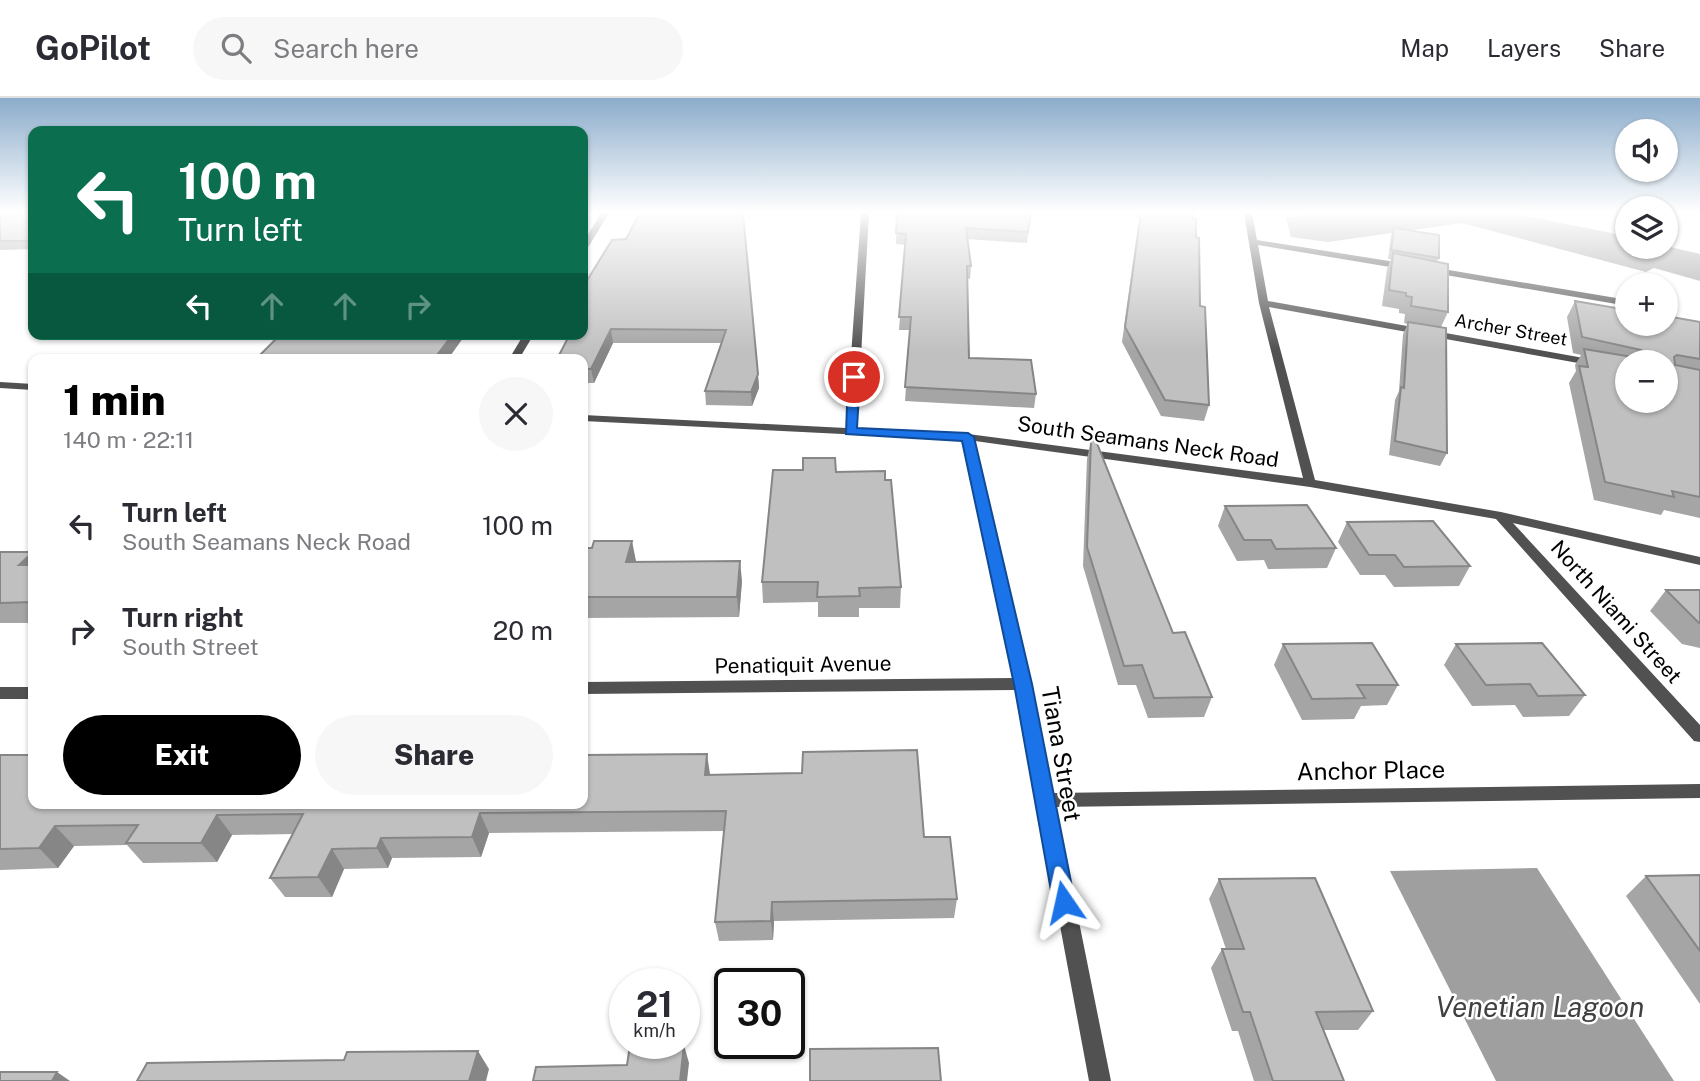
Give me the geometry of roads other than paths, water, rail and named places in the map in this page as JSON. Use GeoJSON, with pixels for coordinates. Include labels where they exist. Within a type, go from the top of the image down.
{"type":"FeatureCollection","features":[{"type":"Feature","properties":{"kind":"street"},"geometry":{"type":"LineString","coordinates":[[851,431],[862,259]]}},
{"type":"Feature","properties":{"kind":"street"},"geometry":{"type":"LineString","coordinates":[[1256,259],[1264,303],[1310,483]]}},
{"type":"Feature","properties":{"kind":"street"},"geometry":{"type":"LineString","coordinates":[[1357,259],[1615,301]]}},
{"type":"Feature","properties":{"kind":"street","name":"Archer Street"},"geometry":{"type":"LineString","coordinates":[[1264,303],[1615,367]]}},
{"type":"Feature","properties":{"kind":"street"},"geometry":{"type":"LineString","coordinates":[[0,385],[28,387]]}},
{"type":"Feature","properties":{"kind":"street","name":"South Seamans Neck Road"},"geometry":{"type":"LineString","coordinates":[[588,418],[968,437],[1310,483],[1501,516],[1700,562]]}},
{"type":"Feature","properties":{"kind":"street","name":"Tiana Street"},"geometry":{"type":"LineString","coordinates":[[968,437],[1023,684],[1100,1081]]}},
{"type":"Feature","properties":{"kind":"street","name":"North Niami Street"},"geometry":{"type":"LineString","coordinates":[[1501,516],[1700,736]]}},
{"type":"Feature","properties":{"kind":"street","name":"Penatiquit Avenue"},"geometry":{"type":"LineString","coordinates":[[588,688],[1023,684]]}},
{"type":"Feature","properties":{"kind":"street"},"geometry":{"type":"LineString","coordinates":[[0,693],[28,693]]}},
{"type":"Feature","properties":{"kind":"street","name":"Anchor Place"},"geometry":{"type":"LineString","coordinates":[[1044,800],[1700,791]]}},
{"type":"Feature","properties":{"kind":"water"},"geometry":{"type":"Polygon","coordinates":[[[1597,259],[1700,259],[1700,281],[1654,268],[1646,272],[1597,259]]]}},
{"type":"Feature","properties":{"kind":"water","name":"Venetian Lagoon"},"geometry":{"type":"Polygon","coordinates":[[[1537,868],[1674,1081],[1496,1081],[1390,871],[1537,868]]]}}]}
